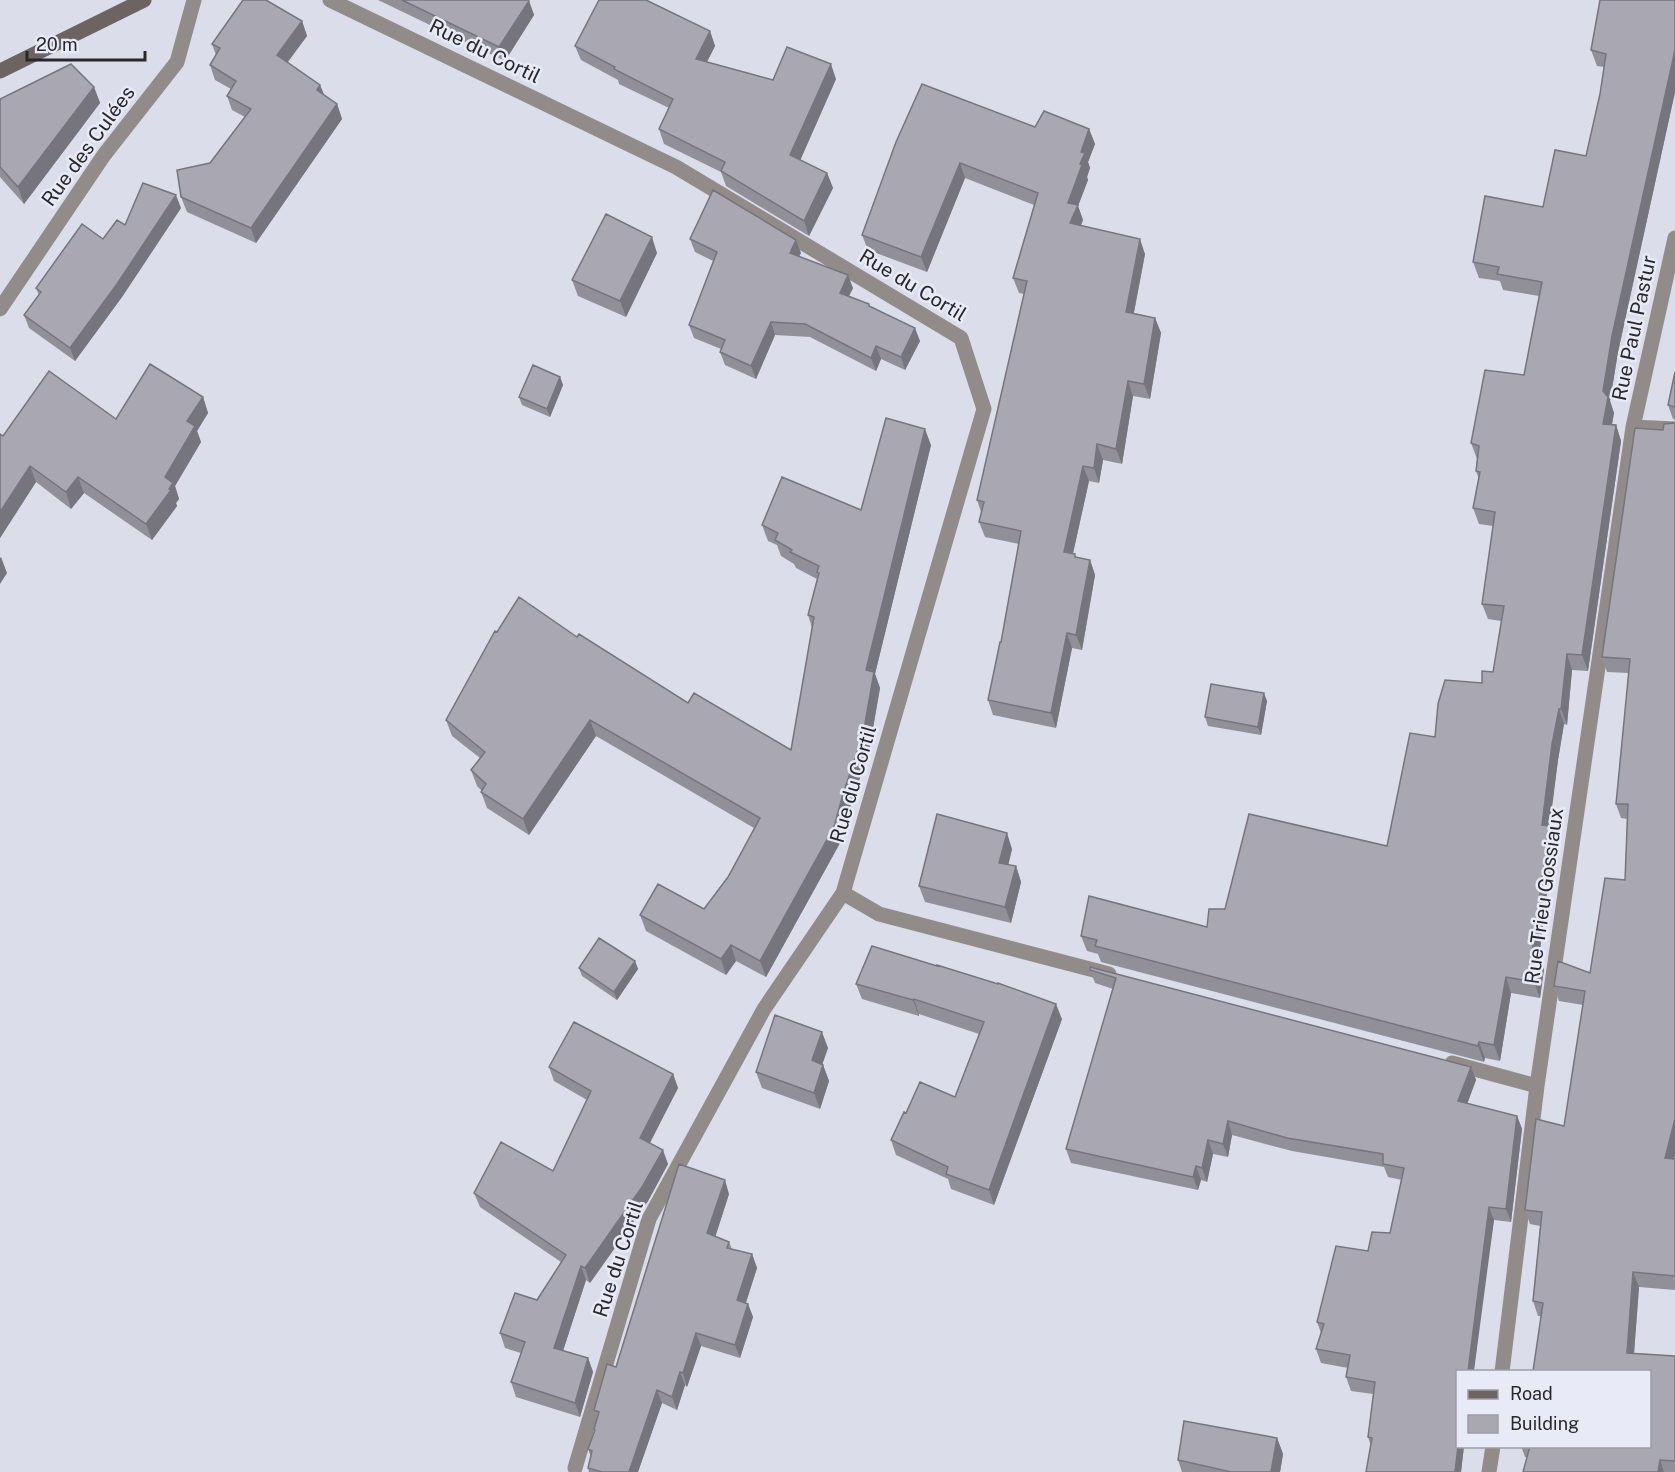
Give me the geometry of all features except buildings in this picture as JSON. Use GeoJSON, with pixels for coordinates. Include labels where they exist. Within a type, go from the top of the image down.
{"type":"FeatureCollection","features":[{"type":"Feature","properties":{"kind":"main road"},"geometry":{"type":"LineString","coordinates":[[0,71],[144,0]]}},
{"type":"Feature","properties":{"kind":"street","name":"Rue des Culées"},"geometry":{"type":"LineString","coordinates":[[0,309],[104,154],[177,62],[194,0]]}},
{"type":"Feature","properties":{"kind":"street","name":"Rue du Cortil"},"geometry":{"type":"LineString","coordinates":[[330,0],[676,167],[961,338],[984,409],[843,893],[764,1009],[649,1219],[575,1468]]}},
{"type":"Feature","properties":{"kind":"street","name":"Rue Paul Pastur"},"geometry":{"type":"LineString","coordinates":[[1634,427],[1675,238]]}},
{"type":"Feature","properties":{"kind":"street"},"geometry":{"type":"LineString","coordinates":[[1634,427],[1675,429]]}},
{"type":"Feature","properties":{"kind":"street","name":"Rue Trieu Gossiaux"},"geometry":{"type":"LineString","coordinates":[[1502,1370],[1537,1086],[1634,427]]}},
{"type":"Feature","properties":{"kind":"street"},"geometry":{"type":"LineString","coordinates":[[843,893],[879,914],[1122,977]]}},
{"type":"Feature","properties":{"kind":"street"},"geometry":{"type":"LineString","coordinates":[[1434,1059],[1537,1086]]}},
{"type":"Feature","properties":{"kind":"street"},"geometry":{"type":"LineString","coordinates":[[1489,1472],[1492,1448]]}}]}
